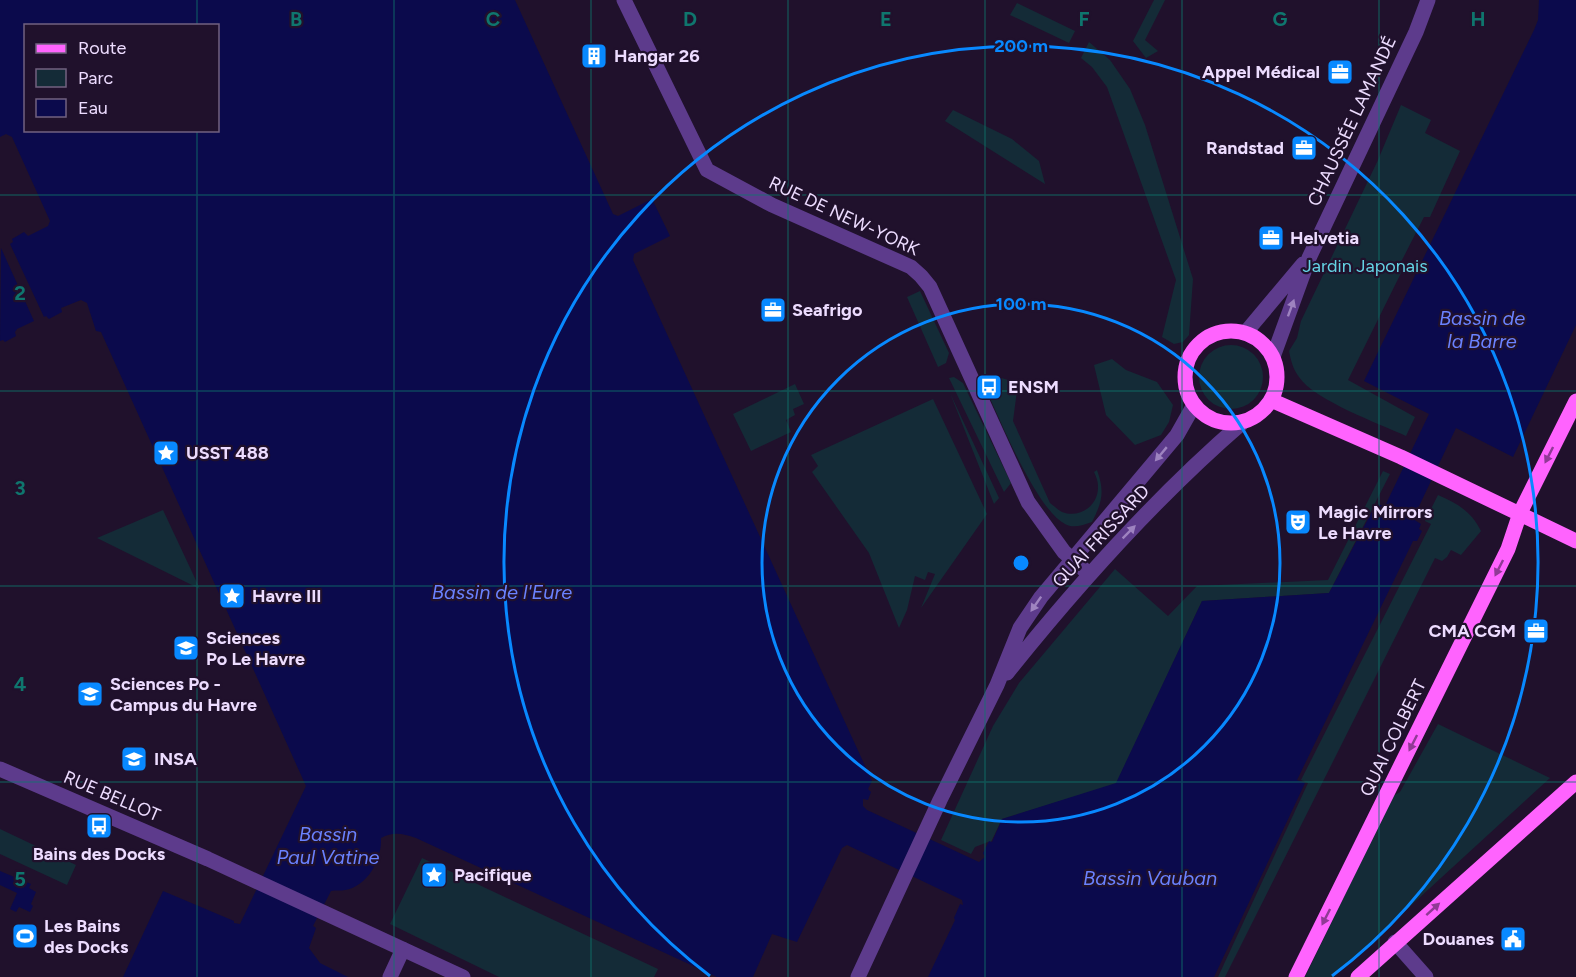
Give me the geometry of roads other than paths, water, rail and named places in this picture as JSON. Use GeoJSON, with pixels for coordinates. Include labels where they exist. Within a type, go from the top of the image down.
{"type":"FeatureCollection","features":[{"type":"Feature","properties":{"kind":"main road"},"geometry":{"type":"LineString","coordinates":[[1231,330],[1246,332],[1266,346],[1273,357],[1277,379],[1271,400],[1259,414],[1243,422],[1216,421],[1203,415],[1194,405],[1185,386],[1186,362],[1203,339],[1216,332],[1231,330]]}},
{"type":"Feature","properties":{"kind":"main road"},"geometry":{"type":"LineString","coordinates":[[1271,400],[1440,475],[1576,541]]}},
{"type":"Feature","properties":{"kind":"main road","name":"QUAI COLBERT"},"geometry":{"type":"LineString","coordinates":[[1296,977],[1508,549],[1520,513],[1576,401]]}},
{"type":"Feature","properties":{"kind":"main road"},"geometry":{"type":"LineString","coordinates":[[1358,977],[1576,782]]}},
{"type":"Feature","properties":{"kind":"street","name":"RUE DE NEW-YORK"},"geometry":{"type":"LineString","coordinates":[[624,0],[706,170],[772,205],[911,267],[930,287],[1028,502],[1064,552],[1089,574]]}},
{"type":"Feature","properties":{"kind":"street","name":"CHAUSSÉE LAMANDÉ"},"geometry":{"type":"LineString","coordinates":[[1273,357],[1310,258],[1428,0]]}},
{"type":"Feature","properties":{"kind":"street","name":"CHAUSSÉE LAMANDÉ"},"geometry":{"type":"LineString","coordinates":[[1246,332],[1310,258]]}},
{"type":"Feature","properties":{"kind":"street","name":"QUAI FRISSARD"},"geometry":{"type":"LineString","coordinates":[[858,977],[997,685],[1020,628],[1041,597],[1177,435],[1194,405]]}},
{"type":"Feature","properties":{"kind":"street","name":"QUAI FRISSARD"},"geometry":{"type":"LineString","coordinates":[[997,685],[1089,574],[1210,449],[1243,422]]}},
{"type":"Feature","properties":{"kind":"street","name":"RUE BELLOT"},"geometry":{"type":"LineString","coordinates":[[0,769],[208,859],[463,977]]}},
{"type":"Feature","properties":{"kind":"street"},"geometry":{"type":"LineString","coordinates":[[1395,942],[1426,977]]}},
{"type":"Feature","properties":{"kind":"street"},"geometry":{"type":"LineString","coordinates":[[390,977],[403,949]]}},
{"type":"Feature","properties":{"kind":"water","name":"Bassin de l'Eure"},"geometry":{"type":"Polygon","coordinates":[[[0,0],[515,0],[613,214],[618,216],[652,199],[670,236],[634,254],[633,260],[872,781],[868,789],[871,792],[868,800],[863,799],[863,806],[867,810],[979,862],[985,857],[983,853],[989,841],[992,842],[1002,819],[1116,783],[1202,601],[1329,593],[1376,504],[1385,506],[1429,414],[1364,381],[1534,30],[1538,20],[1539,0],[1576,0],[1576,325],[1513,457],[1456,428],[1413,519],[1421,524],[1419,529],[1422,531],[1417,541],[1413,541],[1297,780],[1305,783],[1214,977],[928,977],[955,920],[960,904],[963,905],[962,900],[847,845],[842,848],[797,942],[772,934],[753,977],[717,977],[416,838],[394,834],[381,838],[376,863],[367,877],[353,887],[331,891],[313,926],[316,928],[309,948],[320,963],[348,977],[123,977],[163,891],[240,924],[306,786],[101,332],[96,331],[87,303],[81,300],[61,308],[62,312],[49,319],[44,317],[10,244],[13,242],[12,239],[24,232],[28,236],[48,226],[50,221],[12,137],[6,134],[0,137],[0,0]]]}},
{"type":"Feature","properties":{"kind":"water"},"geometry":{"type":"Polygon","coordinates":[[[1,248],[34,321],[17,329],[16,336],[5,342],[0,341],[1,248]]]}},
{"type":"Feature","properties":{"kind":"water"},"geometry":{"type":"Polygon","coordinates":[[[0,871],[31,884],[29,888],[36,892],[30,912],[19,907],[16,912],[10,909],[17,893],[0,885],[0,871]]]}},
{"type":"Feature","properties":{"kind":"place","name":"Hangar 26"},"geometry":{"type":"Point","coordinates":[594,56]}},
{"type":"Feature","properties":{"kind":"place","name":"Appel Médical"},"geometry":{"type":"Point","coordinates":[1340,72]}},
{"type":"Feature","properties":{"kind":"place","name":"Randstad"},"geometry":{"type":"Point","coordinates":[1304,148]}},
{"type":"Feature","properties":{"kind":"place","name":"Helvetia"},"geometry":{"type":"Point","coordinates":[1271,238]}},
{"type":"Feature","properties":{"kind":"place","name":"Seafrigo"},"geometry":{"type":"Point","coordinates":[773,310]}},
{"type":"Feature","properties":{"kind":"place","name":"ENSM"},"geometry":{"type":"Point","coordinates":[989,387]}},
{"type":"Feature","properties":{"kind":"place","name":"USST 488"},"geometry":{"type":"Point","coordinates":[166,453]}},
{"type":"Feature","properties":{"kind":"place","name":"Magic Mirrors Le Havre"},"geometry":{"type":"Point","coordinates":[1298,522]}},
{"type":"Feature","properties":{"kind":"place","name":"Havre III"},"geometry":{"type":"Point","coordinates":[232,596]}},
{"type":"Feature","properties":{"kind":"place","name":"CMA CGM"},"geometry":{"type":"Point","coordinates":[1536,631]}},
{"type":"Feature","properties":{"kind":"place","name":"Sciences Po Le Havre"},"geometry":{"type":"Point","coordinates":[186,648]}},
{"type":"Feature","properties":{"kind":"place","name":"Sciences Po - Campus du Havre"},"geometry":{"type":"Point","coordinates":[90,694]}},
{"type":"Feature","properties":{"kind":"place","name":"INSA"},"geometry":{"type":"Point","coordinates":[134,759]}},
{"type":"Feature","properties":{"kind":"place","name":"Bains des Docks"},"geometry":{"type":"Point","coordinates":[99,826]}},
{"type":"Feature","properties":{"kind":"place","name":"Pacifique"},"geometry":{"type":"Point","coordinates":[434,875]}},
{"type":"Feature","properties":{"kind":"place","name":"Les Bains des Docks"},"geometry":{"type":"Point","coordinates":[25,936]}},
{"type":"Feature","properties":{"kind":"place","name":"Douanes"},"geometry":{"type":"Point","coordinates":[1513,939]}},
{"type":"Feature","properties":{"kind":"park label","name":"Jardin Japonais"},"geometry":{"type":"Point","coordinates":[1365,266]}},
{"type":"Feature","properties":{"kind":"water label","name":"Bassin de la Barre"},"geometry":{"type":"Point","coordinates":[1482,330]}},
{"type":"Feature","properties":{"kind":"water label","name":"Bassin Paul Vatine"},"geometry":{"type":"Point","coordinates":[328,846]}},
{"type":"Feature","properties":{"kind":"water label","name":"Bassin Vauban"},"geometry":{"type":"Point","coordinates":[1150,878]}}]}
